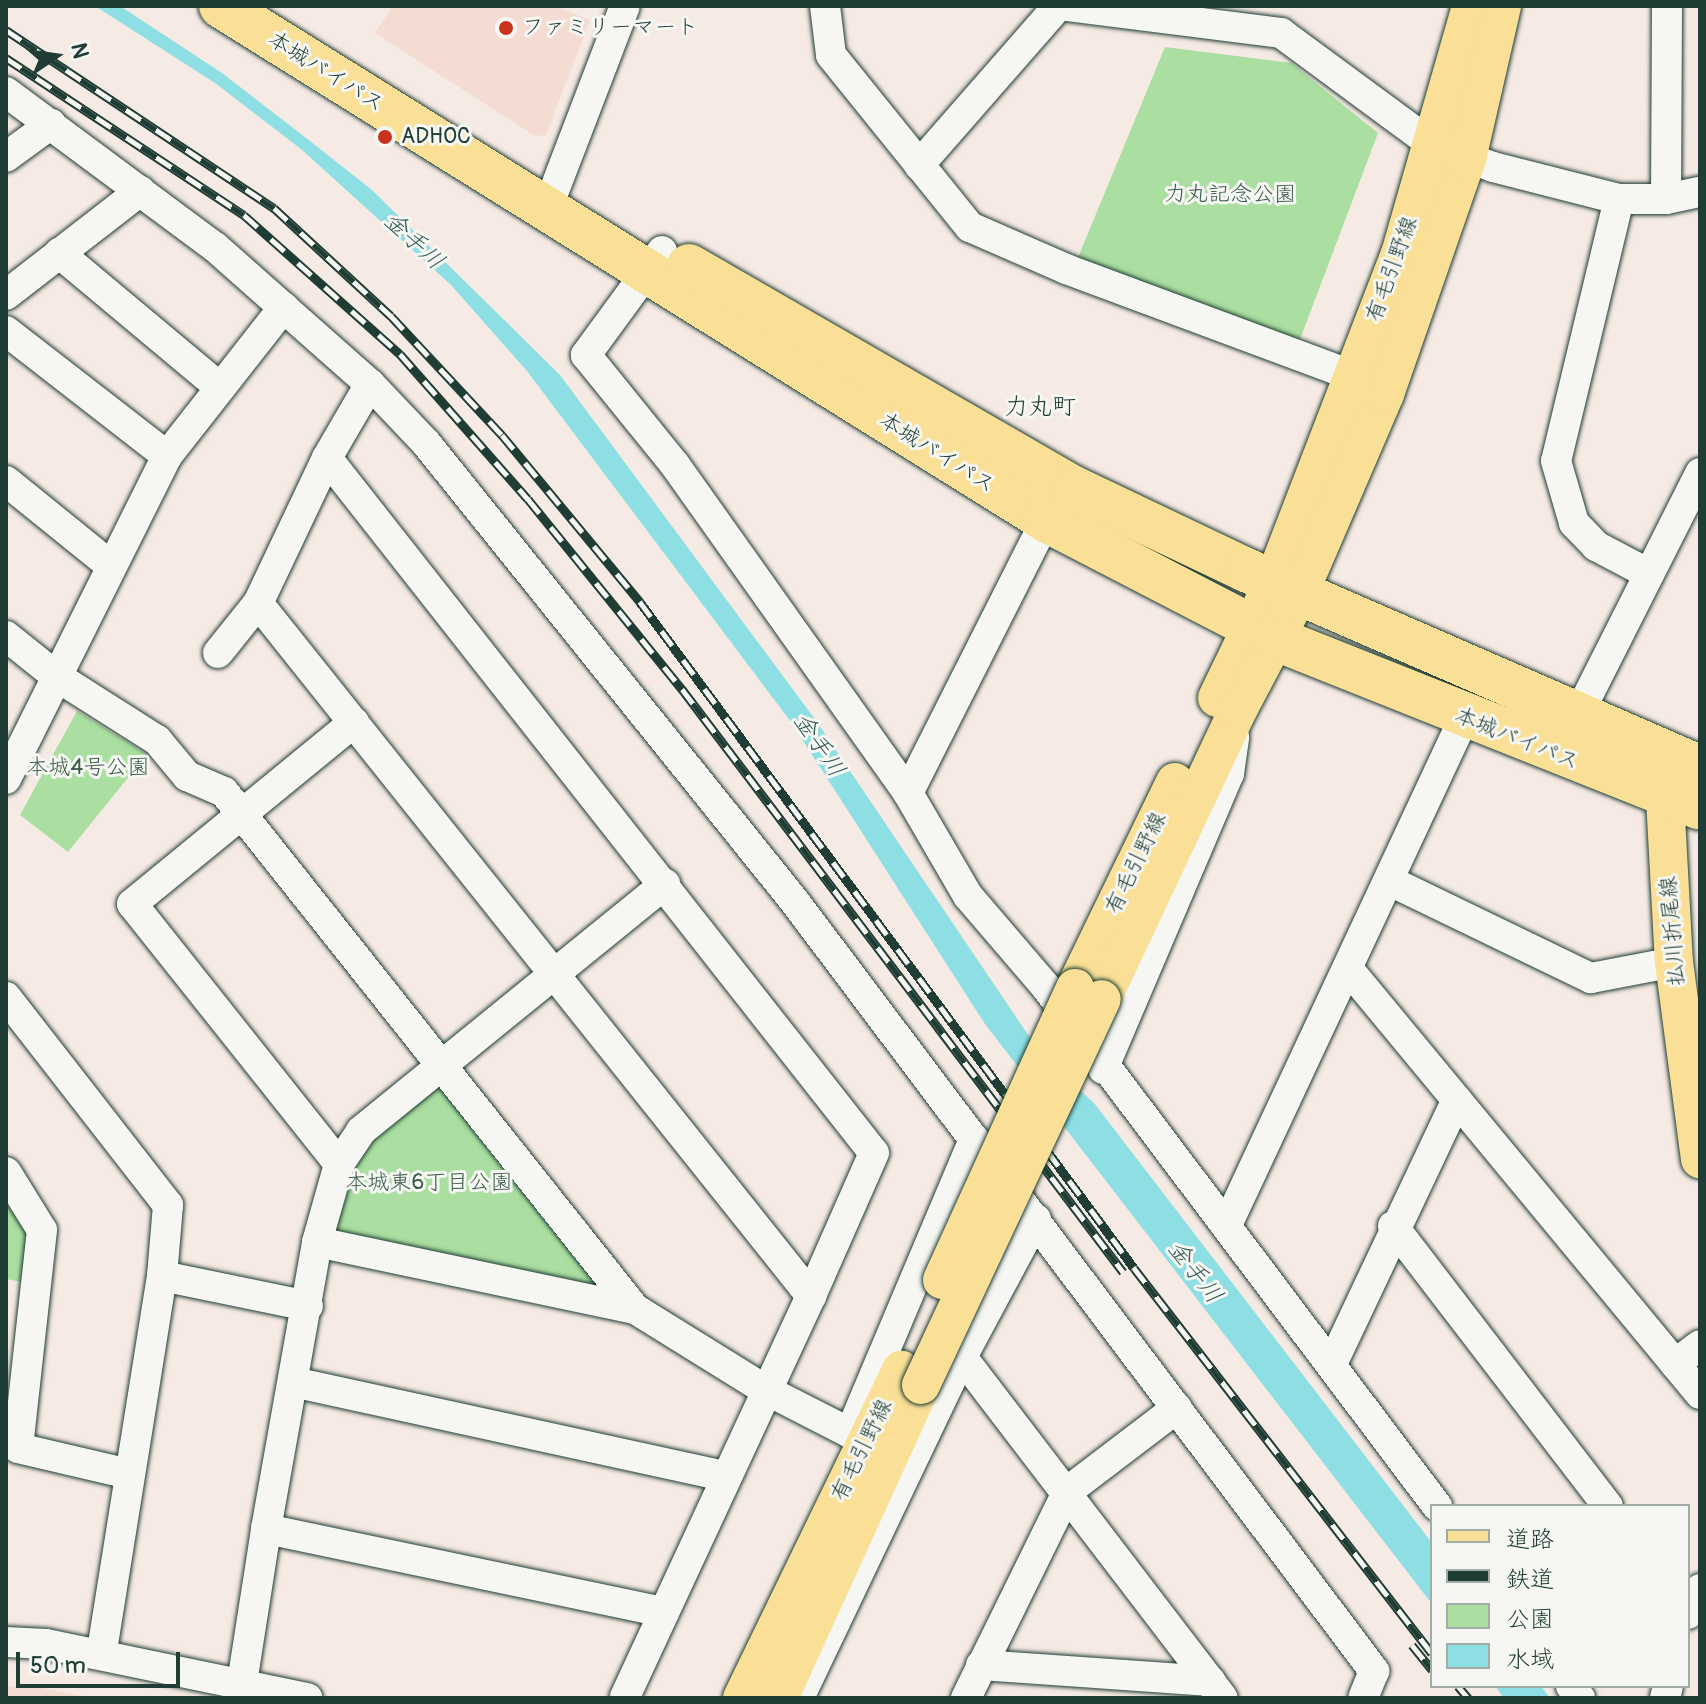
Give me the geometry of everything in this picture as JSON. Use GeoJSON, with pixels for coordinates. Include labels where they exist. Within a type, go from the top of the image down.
{"type":"FeatureCollection","features":[{"type":"Feature","properties":{"kind":"highway","name":"本城バイパス"},"geometry":{"type":"LineString","coordinates":[[221,6],[552,197]]}},
{"type":"Feature","properties":{"kind":"highway","name":"本城バイパス"},"geometry":{"type":"LineString","coordinates":[[271,6],[552,197],[1046,520],[1264,633],[1464,718],[1683,803]]}},
{"type":"Feature","properties":{"kind":"highway","name":"本城バイパス"},"geometry":{"type":"LineString","coordinates":[[654,262],[1074,488],[1286,587],[1700,767]]}},
{"type":"Feature","properties":{"kind":"main road","name":"有毛引野線"},"geometry":{"type":"LineString","coordinates":[[1286,587],[1353,376],[1400,254],[1450,152],[1471,6]]}},
{"type":"Feature","properties":{"kind":"main road","name":"有毛引野線"},"geometry":{"type":"LineString","coordinates":[[779,1698],[911,1377],[1089,993],[1286,587],[1385,394],[1450,152],[1502,6]]}},
{"type":"Feature","properties":{"kind":"main road","name":"有毛引野線"},"geometry":{"type":"LineString","coordinates":[[1089,993],[1239,708],[1264,633]]}},
{"type":"Feature","properties":{"kind":"main road","name":"払川折尾線"},"geometry":{"type":"LineString","coordinates":[[1683,803],[1674,962],[1700,1159]]}},
{"type":"Feature","properties":{"kind":"main road","name":"有毛引野線"},"geometry":{"type":"LineString","coordinates":[[742,1698],[858,1437],[911,1377]]}},
{"type":"Feature","properties":{"kind":"street"},"geometry":{"type":"LineString","coordinates":[[552,197],[625,6]]}},
{"type":"Feature","properties":{"kind":"street"},"geometry":{"type":"LineString","coordinates":[[825,6],[831,55],[970,227],[1066,269],[1353,376]]}},
{"type":"Feature","properties":{"kind":"street"},"geometry":{"type":"LineString","coordinates":[[919,165],[1058,6]]}},
{"type":"Feature","properties":{"kind":"street"},"geometry":{"type":"LineString","coordinates":[[1067,6],[1283,20],[1450,152],[1619,199],[1666,199],[1700,192]]}},
{"type":"Feature","properties":{"kind":"street"},"geometry":{"type":"LineString","coordinates":[[1666,199],[1667,6]]}},
{"type":"Feature","properties":{"kind":"street"},"geometry":{"type":"LineString","coordinates":[[6,92],[140,191],[284,307],[370,384],[426,443],[795,902],[1374,1671],[1363,1698]]}},
{"type":"Feature","properties":{"kind":"street"},"geometry":{"type":"LineString","coordinates":[[6,157],[51,124]]}},
{"type":"Feature","properties":{"kind":"street"},"geometry":{"type":"LineString","coordinates":[[6,295],[140,191]]}},
{"type":"Feature","properties":{"kind":"street"},"geometry":{"type":"LineString","coordinates":[[1619,199],[1556,461],[1574,523],[1596,546],[1649,574]]}},
{"type":"Feature","properties":{"kind":"street"},"geometry":{"type":"LineString","coordinates":[[59,253],[218,386]]}},
{"type":"Feature","properties":{"kind":"street"},"geometry":{"type":"LineString","coordinates":[[654,262],[586,355],[675,465],[908,793],[968,896],[1046,987],[1103,1069],[1227,1225],[1436,1504]]}},
{"type":"Feature","properties":{"kind":"street"},"geometry":{"type":"LineString","coordinates":[[9,767],[167,456],[218,386],[284,307]]}},
{"type":"Feature","properties":{"kind":"street"},"geometry":{"type":"LineString","coordinates":[[6,331],[167,456]]}},
{"type":"Feature","properties":{"kind":"street"},"geometry":{"type":"LineString","coordinates":[[218,653],[258,603],[327,458],[370,384]]}},
{"type":"Feature","properties":{"kind":"street"},"geometry":{"type":"LineString","coordinates":[[327,458],[874,1153],[811,1296],[723,1476],[624,1698]]}},
{"type":"Feature","properties":{"kind":"street"},"geometry":{"type":"LineString","coordinates":[[1578,715],[1700,473]]}},
{"type":"Feature","properties":{"kind":"street"},"geometry":{"type":"LineString","coordinates":[[6,481],[111,566]]}},
{"type":"Feature","properties":{"kind":"street"},"geometry":{"type":"LineString","coordinates":[[908,793],[1046,520]]}},
{"type":"Feature","properties":{"kind":"street"},"geometry":{"type":"LineString","coordinates":[[258,603],[811,1296]]}},
{"type":"Feature","properties":{"kind":"street"},"geometry":{"type":"LineString","coordinates":[[6,636],[56,676],[157,740],[187,776],[224,792],[635,1309]]}},
{"type":"Feature","properties":{"kind":"street"},"geometry":{"type":"LineString","coordinates":[[1103,1069],[1229,774],[1239,708]]}},
{"type":"Feature","properties":{"kind":"street"},"geometry":{"type":"LineString","coordinates":[[1227,1225],[1392,882],[1464,718]]}},
{"type":"Feature","properties":{"kind":"street"},"geometry":{"type":"LineString","coordinates":[[339,1164],[132,904],[354,722]]}},
{"type":"Feature","properties":{"kind":"street"},"geometry":{"type":"LineString","coordinates":[[1392,882],[1591,978],[1674,962]]}},
{"type":"Feature","properties":{"kind":"street"},"geometry":{"type":"LineString","coordinates":[[245,1691],[266,1529],[317,1242],[339,1164],[361,1131],[665,884]]}},
{"type":"Feature","properties":{"kind":"street"},"geometry":{"type":"LineString","coordinates":[[1350,971],[1700,1394]]}},
{"type":"Feature","properties":{"kind":"street"},"geometry":{"type":"LineString","coordinates":[[6,997],[168,1205],[162,1276],[101,1655]]}},
{"type":"Feature","properties":{"kind":"street"},"geometry":{"type":"LineString","coordinates":[[1332,1364],[1393,1226],[1457,1100]]}},
{"type":"Feature","properties":{"kind":"street"},"geometry":{"type":"LineString","coordinates":[[317,1242],[635,1309],[764,1389],[858,1437],[974,1139]]}},
{"type":"Feature","properties":{"kind":"street"},"geometry":{"type":"LineString","coordinates":[[6,1172],[42,1230],[20,1286],[12,1449],[129,1474]]}},
{"type":"Feature","properties":{"kind":"street"},"geometry":{"type":"LineString","coordinates":[[799,1698],[962,1357],[1036,1219]]}},
{"type":"Feature","properties":{"kind":"street"},"geometry":{"type":"LineString","coordinates":[[1393,1226],[1606,1504]]}},
{"type":"Feature","properties":{"kind":"street"},"geometry":{"type":"LineString","coordinates":[[162,1276],[308,1306]]}},
{"type":"Feature","properties":{"kind":"street"},"geometry":{"type":"LineString","coordinates":[[1675,1364],[1700,1345]]}},
{"type":"Feature","properties":{"kind":"street"},"geometry":{"type":"LineString","coordinates":[[962,1357],[1068,1491],[1216,1690]]}},
{"type":"Feature","properties":{"kind":"street"},"geometry":{"type":"LineString","coordinates":[[293,1382],[723,1476]]}},
{"type":"Feature","properties":{"kind":"street"},"geometry":{"type":"LineString","coordinates":[[966,1698],[1068,1491],[1177,1408]]}},
{"type":"Feature","properties":{"kind":"street"},"geometry":{"type":"LineString","coordinates":[[266,1529],[663,1612]]}},
{"type":"Feature","properties":{"kind":"street"},"geometry":{"type":"LineString","coordinates":[[1690,1608],[1700,1589]]}},
{"type":"Feature","properties":{"kind":"street"},"geometry":{"type":"LineString","coordinates":[[6,1642],[101,1655],[245,1691],[307,1698]]}},
{"type":"Feature","properties":{"kind":"street"},"geometry":{"type":"LineString","coordinates":[[981,1665],[1216,1690]]}},
{"type":"Feature","properties":{"kind":"shaded area"},"geometry":{"type":"Polygon","coordinates":[[[393,6],[555,6],[590,20],[546,135],[535,136],[375,33],[393,6]]]}},
{"type":"Feature","properties":{"kind":"shaded area"},"geometry":{"type":"Polygon","coordinates":[[[32,1686],[92,1698],[6,1698],[6,1687],[32,1686]]]}},
{"type":"Feature","properties":{"kind":"green space","name":"力丸記念公園"},"geometry":{"type":"Polygon","coordinates":[[[1165,47],[1291,63],[1378,133],[1293,358],[1077,260],[1165,47]]]}},
{"type":"Feature","properties":{"kind":"green space","name":"本城4号公園"},"geometry":{"type":"Polygon","coordinates":[[[77,711],[147,754],[68,852],[20,815],[77,711]]]}},
{"type":"Feature","properties":{"kind":"green space","name":"本城東6丁目公園"},"geometry":{"type":"Polygon","coordinates":[[[440,1081],[597,1280],[588,1291],[329,1236],[356,1155],[440,1081]]]}},
{"type":"Feature","properties":{"kind":"green space"},"geometry":{"type":"Polygon","coordinates":[[[6,1193],[30,1232],[23,1282],[6,1279],[6,1193]]]}},
{"type":"Feature","properties":{"kind":"water","name":"金手川"},"geometry":{"type":"Polygon","coordinates":[[[95,6],[120,6],[222,73],[372,190],[560,375],[817,722],[1043,1057],[1094,1103],[1430,1540],[1430,1601],[985,1024],[791,722],[527,371],[451,285],[301,149],[215,83],[95,6]]]}},
{"type":"Feature","properties":{"kind":"water"},"geometry":{"type":"Polygon","coordinates":[[[1496,1688],[1542,1688],[1550,1698],[1504,1698],[1496,1688]]]}},
{"type":"Feature","properties":{"kind":"railway"},"geometry":{"type":"LineString","coordinates":[[6,30],[274,208],[391,316],[502,435],[640,602],[1134,1268],[1430,1650]]}},
{"type":"Feature","properties":{"kind":"railway"},"geometry":{"type":"LineString","coordinates":[[6,58],[244,215],[400,354],[528,499],[682,689],[1123,1272]]}},
{"type":"Feature","properties":{"kind":"railway"},"geometry":{"type":"LineString","coordinates":[[1412,1645],[1430,1668]]}},
{"type":"Feature","properties":{"kind":"railway"},"geometry":{"type":"LineString","coordinates":[[1460,1688],[1468,1698]]}},
{"type":"Feature","properties":{"kind":"place","name":"ファミリーマート"},"geometry":{"type":"Point","coordinates":[506,28]}},
{"type":"Feature","properties":{"kind":"place","name":"ADHOC"},"geometry":{"type":"Point","coordinates":[385,137]}},
{"type":"Feature","properties":{"kind":"district","name":"力丸町"},"geometry":{"type":"Point","coordinates":[1040,407]}}]}
